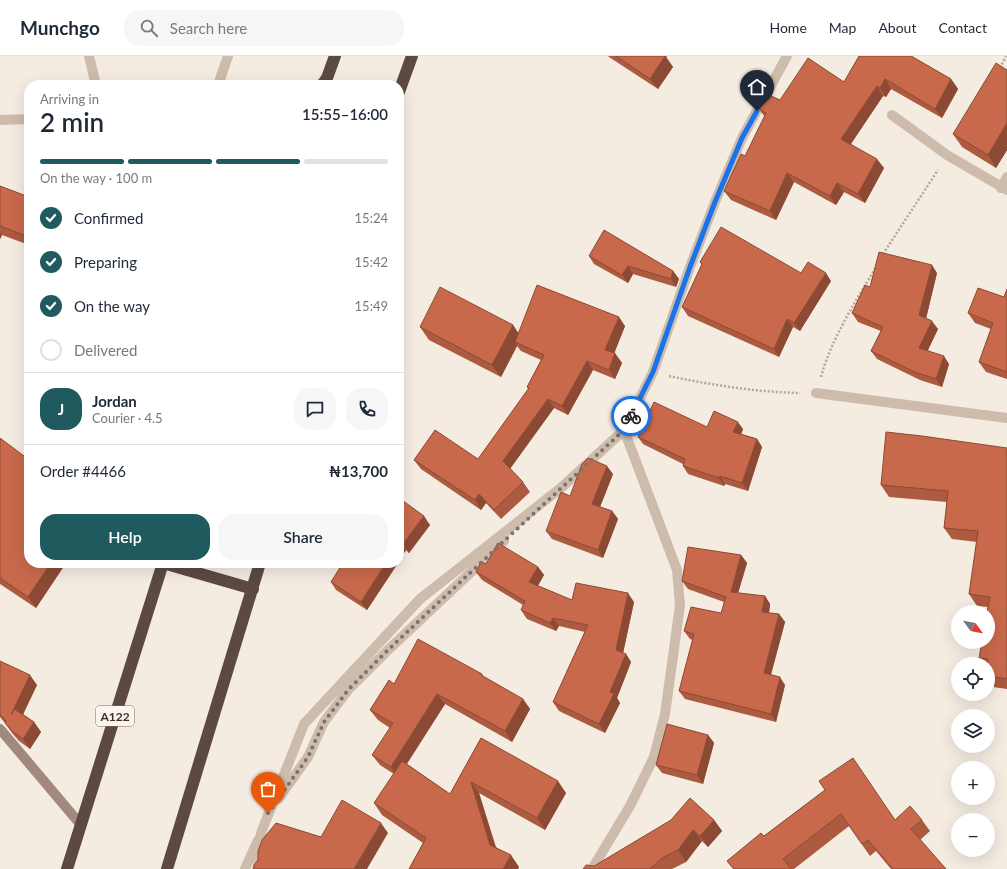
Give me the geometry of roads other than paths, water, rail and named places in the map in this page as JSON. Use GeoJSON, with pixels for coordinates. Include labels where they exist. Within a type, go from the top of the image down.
{"type":"FeatureCollection","features":[{"type":"Feature","properties":{"kind":"highway"},"geometry":{"type":"LineString","coordinates":[[326,80],[335,56]]}},
{"type":"Feature","properties":{"kind":"highway"},"geometry":{"type":"LineString","coordinates":[[403,80],[412,56]]}},
{"type":"Feature","properties":{"kind":"highway","name":"A122"},"geometry":{"type":"LineString","coordinates":[[68,869],[161,568]]}},
{"type":"Feature","properties":{"kind":"highway"},"geometry":{"type":"LineString","coordinates":[[180,568],[253,590]]}},
{"type":"Feature","properties":{"kind":"highway"},"geometry":{"type":"LineString","coordinates":[[167,869],[259,568]]}},
{"type":"Feature","properties":{"kind":"street"},"geometry":{"type":"LineString","coordinates":[[89,56],[95,80]]}},
{"type":"Feature","properties":{"kind":"street"},"geometry":{"type":"LineString","coordinates":[[220,80],[228,56]]}},
{"type":"Feature","properties":{"kind":"street"},"geometry":{"type":"LineString","coordinates":[[258,869],[260,832],[268,813],[308,757],[324,722],[348,690],[388,650],[624,430],[653,372],[690,267],[742,138],[787,56]]}},
{"type":"Feature","properties":{"kind":"street"},"geometry":{"type":"LineString","coordinates":[[892,115],[947,156],[1004,189],[1007,177]]}},
{"type":"Feature","properties":{"kind":"street"},"geometry":{"type":"LineString","coordinates":[[0,120],[24,119]]}},
{"type":"Feature","properties":{"kind":"street"},"geometry":{"type":"LineString","coordinates":[[816,393],[1007,418]]}},
{"type":"Feature","properties":{"kind":"street"},"geometry":{"type":"LineString","coordinates":[[592,869],[630,806],[654,757],[665,714],[680,606],[677,570],[624,430]]}},
{"type":"Feature","properties":{"kind":"street"},"geometry":{"type":"LineString","coordinates":[[245,869],[304,724],[420,599],[562,488]]}},
{"type":"Feature","properties":{"kind":"street"},"geometry":{"type":"LineString","coordinates":[[0,729],[81,825]]}}]}
